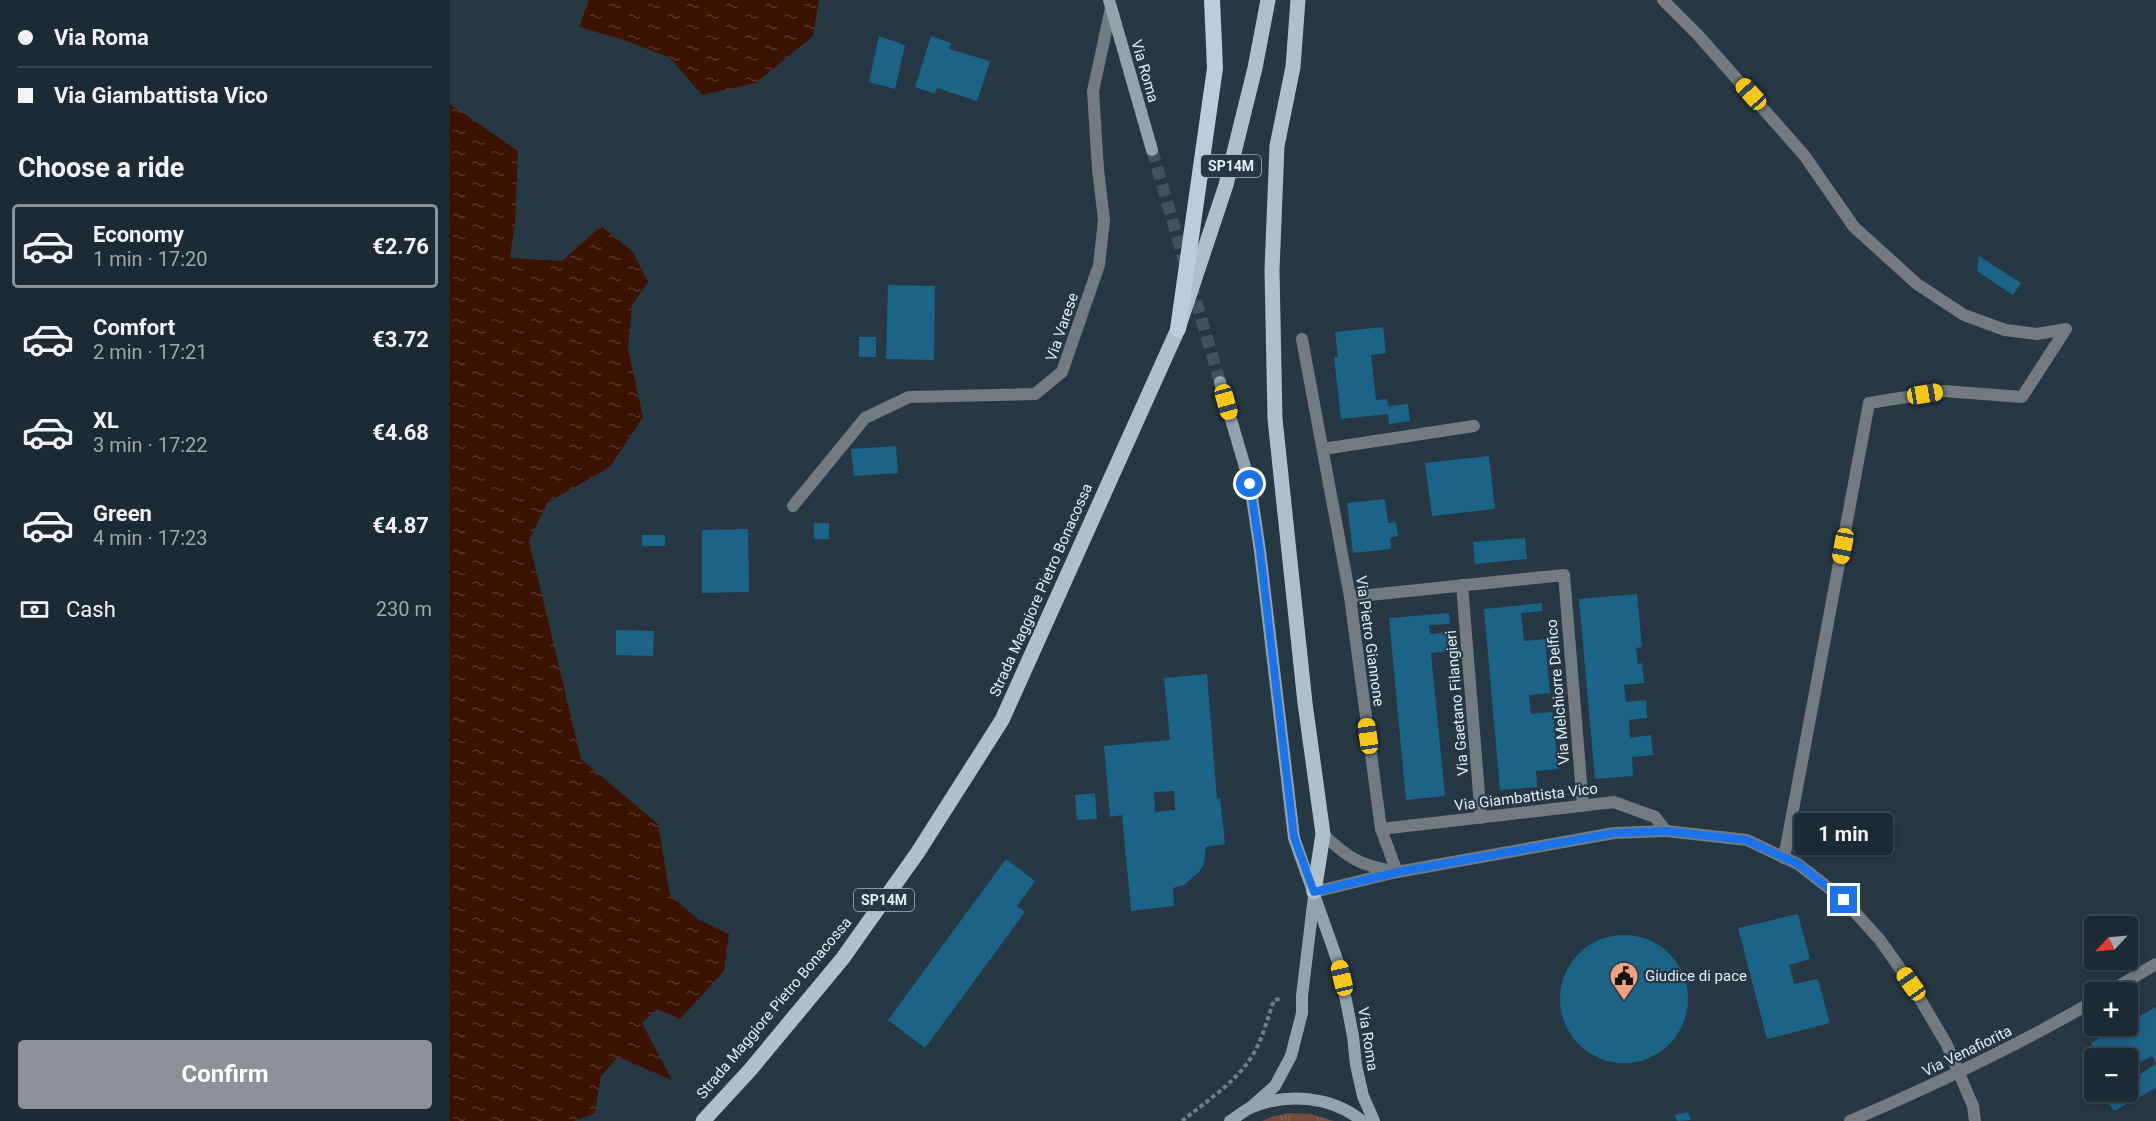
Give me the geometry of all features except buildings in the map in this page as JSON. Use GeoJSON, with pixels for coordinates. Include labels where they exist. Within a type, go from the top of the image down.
{"type":"FeatureCollection","features":[{"type":"Feature","properties":{"kind":"highway"},"geometry":{"type":"LineString","coordinates":[[1178,329],[1215,68],[1212,0]]}},
{"type":"Feature","properties":{"kind":"main road","name":"Strada Maggiore Pietro Bonacossa"},"geometry":{"type":"LineString","coordinates":[[703,1121],[750,1070],[843,958],[918,852],[1002,720],[1178,329],[1226,185],[1255,68],[1268,0]]}},
{"type":"Feature","properties":{"kind":"main road"},"geometry":{"type":"LineString","coordinates":[[1298,0],[1293,67],[1277,146],[1272,270],[1275,419],[1305,703],[1323,834],[1314,892]]}},
{"type":"Feature","properties":{"kind":"main road","name":"Via Roma"},"geometry":{"type":"LineString","coordinates":[[1110,4],[1152,150]]}},
{"type":"Feature","properties":{"kind":"main road","name":"Via Roma"},"geometry":{"type":"LineString","coordinates":[[1220,382],[1250,484],[1294,837],[1339,965],[1353,1036],[1356,1065],[1363,1096],[1374,1121]]}},
{"type":"Feature","properties":{"kind":"main road","name":"Via Roma"},"geometry":{"type":"LineString","coordinates":[[1250,1108],[1275,1086],[1291,1056],[1302,1013],[1314,892]]}},
{"type":"Feature","properties":{"kind":"main road"},"geometry":{"type":"LineString","coordinates":[[1230,1121],[1250,1108],[1284,1098],[1320,1100],[1353,1113],[1362,1121]]}},
{"type":"Feature","properties":{"kind":"street"},"geometry":{"type":"LineString","coordinates":[[1663,0],[1698,35],[1804,154],[1854,227],[1917,284],[1964,315],[2005,330],[2037,333],[2066,329],[2022,397],[1944,391],[1869,403],[1784,858]]}},
{"type":"Feature","properties":{"kind":"street","name":"Via Varese"},"geometry":{"type":"LineString","coordinates":[[793,506],[865,418],[909,397],[1035,394],[1062,372],[1099,264],[1104,220],[1093,91],[1110,4]]}},
{"type":"Feature","properties":{"kind":"street","name":"Via Pietro Giannone"},"geometry":{"type":"LineString","coordinates":[[1302,339],[1350,597],[1381,829],[1398,872]]}},
{"type":"Feature","properties":{"kind":"street"},"geometry":{"type":"LineString","coordinates":[[1323,449],[1474,426]]}},
{"type":"Feature","properties":{"kind":"street","name":"Via Melchiorre Delfico"},"geometry":{"type":"LineString","coordinates":[[1462,585],[1564,575],[1582,806]]}},
{"type":"Feature","properties":{"kind":"street"},"geometry":{"type":"LineString","coordinates":[[1350,597],[1462,585]]}},
{"type":"Feature","properties":{"kind":"street","name":"Via Gaetano Filangieri"},"geometry":{"type":"LineString","coordinates":[[1462,585],[1481,818]]}},
{"type":"Feature","properties":{"kind":"street","name":"Via Giambattista Vico"},"geometry":{"type":"LineString","coordinates":[[1381,829],[1614,802],[1655,817],[1666,831]]}},
{"type":"Feature","properties":{"kind":"street"},"geometry":{"type":"LineString","coordinates":[[1314,892],[1398,872],[1614,833],[1666,831],[1746,840],[1798,864],[1844,900],[1880,940],[1911,984],[1947,1043],[1973,1106],[1975,1121]]}},
{"type":"Feature","properties":{"kind":"street"},"geometry":{"type":"LineString","coordinates":[[1323,834],[1346,856],[1373,867],[1398,872]]}},
{"type":"Feature","properties":{"kind":"street"},"geometry":{"type":"LineString","coordinates":[[2126,982],[2156,964]]}},
{"type":"Feature","properties":{"kind":"street","name":"Via Venafiorita"},"geometry":{"type":"LineString","coordinates":[[1850,1121],[1960,1072],[2039,1033],[2084,1007]]}},
{"type":"Feature","properties":{"kind":"path"},"geometry":{"type":"LineString","coordinates":[[1182,1121],[1245,1066],[1256,1050],[1274,1000],[1302,996]]}},
{"type":"Feature","properties":{"kind":"green space"},"geometry":{"type":"Polygon","coordinates":[[[1289,1113],[1311,1114],[1334,1121],[1262,1121],[1289,1113]]]}},
{"type":"Feature","properties":{"kind":"water"},"geometry":{"type":"Polygon","coordinates":[[[589,0],[819,0],[813,36],[756,83],[702,95],[669,57],[624,40],[579,27],[589,0]]]}},
{"type":"Feature","properties":{"kind":"water"},"geometry":{"type":"Polygon","coordinates":[[[450,104],[518,151],[515,224],[510,258],[562,261],[601,226],[633,252],[648,282],[632,305],[628,349],[643,417],[610,467],[547,503],[529,541],[581,759],[658,824],[670,895],[699,920],[729,934],[724,971],[680,1019],[657,1009],[642,1023],[672,1080],[618,1057],[601,1076],[595,1113],[574,1121],[450,1121],[450,104]]]}},
{"type":"Feature","properties":{"kind":"tunnel"},"geometry":{"type":"LineString","coordinates":[[1152,150],[1185,264]]}},
{"type":"Feature","properties":{"kind":"tunnel"},"geometry":{"type":"LineString","coordinates":[[1191,284],[1220,382]]}},
{"type":"Feature","properties":{"kind":"place","name":"Giudice di pace"},"geometry":{"type":"Point","coordinates":[1624,1002]}},
{"type":"Feature","properties":{"kind":"route"},"geometry":{"type":"LineString","coordinates":[[1250,484],[1294,837],[1314,892],[1398,872],[1614,833],[1666,831],[1746,840],[1798,864],[1844,900]]}}]}
